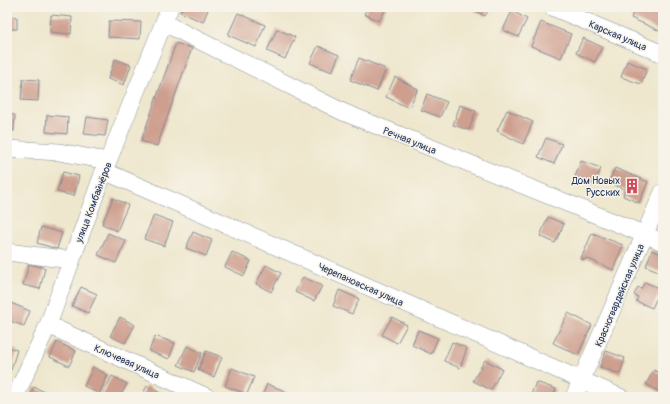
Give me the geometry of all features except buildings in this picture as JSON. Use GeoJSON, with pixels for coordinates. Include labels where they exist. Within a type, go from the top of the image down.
{"type":"FeatureCollection","features":[{"type":"Feature","properties":{"kind":"street","name":"улица Комбайнёров"},"geometry":{"type":"LineString","coordinates":[[15,397],[48,325],[106,166],[170,7]]}},
{"type":"Feature","properties":{"kind":"street","name":"Карская улица"},"geometry":{"type":"LineString","coordinates":[[552,7],[663,54]]}},
{"type":"Feature","properties":{"kind":"street","name":"Речная улица"},"geometry":{"type":"LineString","coordinates":[[164,23],[343,112],[663,242]]}},
{"type":"Feature","properties":{"kind":"street","name":"Черепановская улица"},"geometry":{"type":"LineString","coordinates":[[7,149],[59,152],[106,166],[620,397]]}},
{"type":"Feature","properties":{"kind":"street","name":"Красногвардейская улица"},"geometry":{"type":"LineString","coordinates":[[574,397],[663,192]]}},
{"type":"Feature","properties":{"kind":"street"},"geometry":{"type":"LineString","coordinates":[[7,252],[71,260]]}},
{"type":"Feature","properties":{"kind":"street","name":"Ключевая улица"},"geometry":{"type":"LineString","coordinates":[[48,325],[207,397]]}},
{"type":"Feature","properties":{"kind":"place","name":"Дом Новых Русских"},"geometry":{"type":"Point","coordinates":[632,186]}}]}
